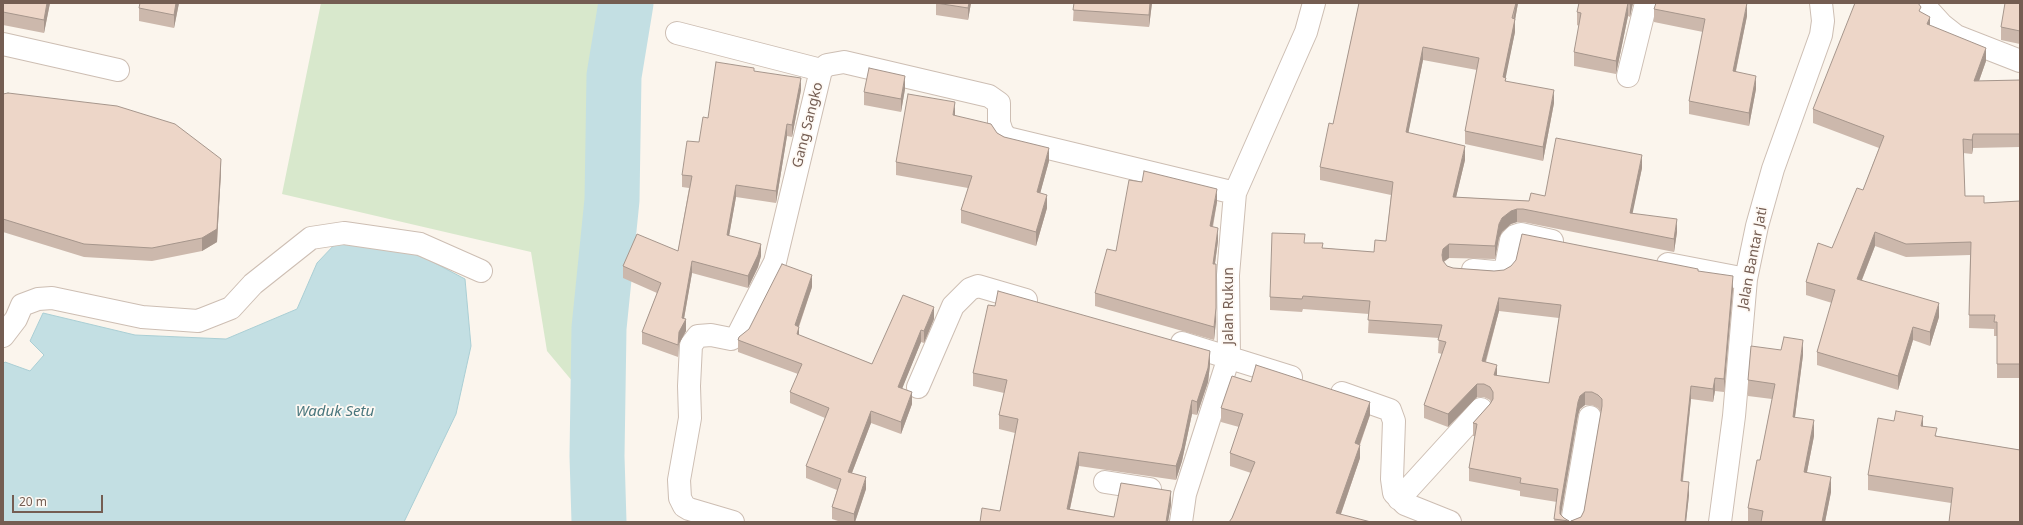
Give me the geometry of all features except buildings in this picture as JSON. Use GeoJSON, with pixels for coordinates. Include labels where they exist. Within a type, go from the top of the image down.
{"type":"FeatureCollection","features":[{"type":"Feature","properties":{"kind":"street","name":"Jalan Rukun"},"geometry":{"type":"LineString","coordinates":[[1314,3],[1306,32],[1236,193],[1228,275],[1230,357],[1385,407],[1394,415],[1392,479],[1394,493],[1399,499]]}},
{"type":"Feature","properties":{"kind":"street"},"geometry":{"type":"LineString","coordinates":[[1628,76],[1646,3]]}},
{"type":"Feature","properties":{"kind":"street","name":"Jalan Bantar Jati"},"geometry":{"type":"LineString","coordinates":[[1720,522],[1733,424],[1746,279],[1757,226],[1773,169],[1821,35],[1823,21],[1821,3]]}},
{"type":"Feature","properties":{"kind":"street"},"geometry":{"type":"LineString","coordinates":[[1922,3],[1942,25],[1956,36],[2020,61]]}},
{"type":"Feature","properties":{"kind":"street"},"geometry":{"type":"LineString","coordinates":[[677,33],[821,70]]}},
{"type":"Feature","properties":{"kind":"street"},"geometry":{"type":"LineString","coordinates":[[3,44],[118,70]]}},
{"type":"Feature","properties":{"kind":"street","name":"Gang Sangko"},"geometry":{"type":"LineString","coordinates":[[733,522],[689,509],[684,506],[680,498],[679,480],[690,418],[689,362],[691,345],[698,336],[711,334],[731,338],[738,335],[775,262],[821,70],[827,64],[844,62],[990,96],[998,103],[999,123],[1002,132],[1007,138],[1236,193]]}},
{"type":"Feature","properties":{"kind":"street"},"geometry":{"type":"LineString","coordinates":[[3,336],[16,319],[22,305],[38,299],[52,298],[142,317],[198,321],[231,308],[254,284],[311,238],[344,233],[420,244],[481,271]]}},
{"type":"Feature","properties":{"kind":"street"},"geometry":{"type":"LineString","coordinates":[[1454,269],[1495,272],[1502,271],[1506,266],[1511,240],[1515,236],[1521,234],[1575,245]]}},
{"type":"Feature","properties":{"kind":"street"},"geometry":{"type":"LineString","coordinates":[[1645,259],[1746,279]]}},
{"type":"Feature","properties":{"kind":"street"},"geometry":{"type":"LineString","coordinates":[[918,387],[953,306],[970,289],[978,286],[1047,305]]}},
{"type":"Feature","properties":{"kind":"street"},"geometry":{"type":"LineString","coordinates":[[1161,337],[1230,357],[1185,494],[1181,522]]}},
{"type":"Feature","properties":{"kind":"street"},"geometry":{"type":"LineString","coordinates":[[1450,522],[1404,504],[1399,499],[1482,409]]}},
{"type":"Feature","properties":{"kind":"street"},"geometry":{"type":"LineString","coordinates":[[1572,522],[1590,418]]}},
{"type":"Feature","properties":{"kind":"street"},"geometry":{"type":"LineString","coordinates":[[1105,482],[1185,494]]}},
{"type":"Feature","properties":{"kind":"green space"},"geometry":{"type":"Polygon","coordinates":[[[321,3],[602,3],[573,382],[547,351],[531,252],[282,194],[321,3]]]}},
{"type":"Feature","properties":{"kind":"water","name":"Waduk Setu"},"geometry":{"type":"Polygon","coordinates":[[[337,242],[412,251],[465,279],[471,346],[456,414],[404,522],[3,522],[3,364],[5,362],[30,371],[44,355],[30,341],[43,313],[135,335],[226,339],[297,309],[317,263],[337,242]]]}},
{"type":"Feature","properties":{"kind":"waterway"},"geometry":{"type":"LineString","coordinates":[[599,522],[597,456],[599,328],[612,200],[614,76],[626,3]]}}]}
